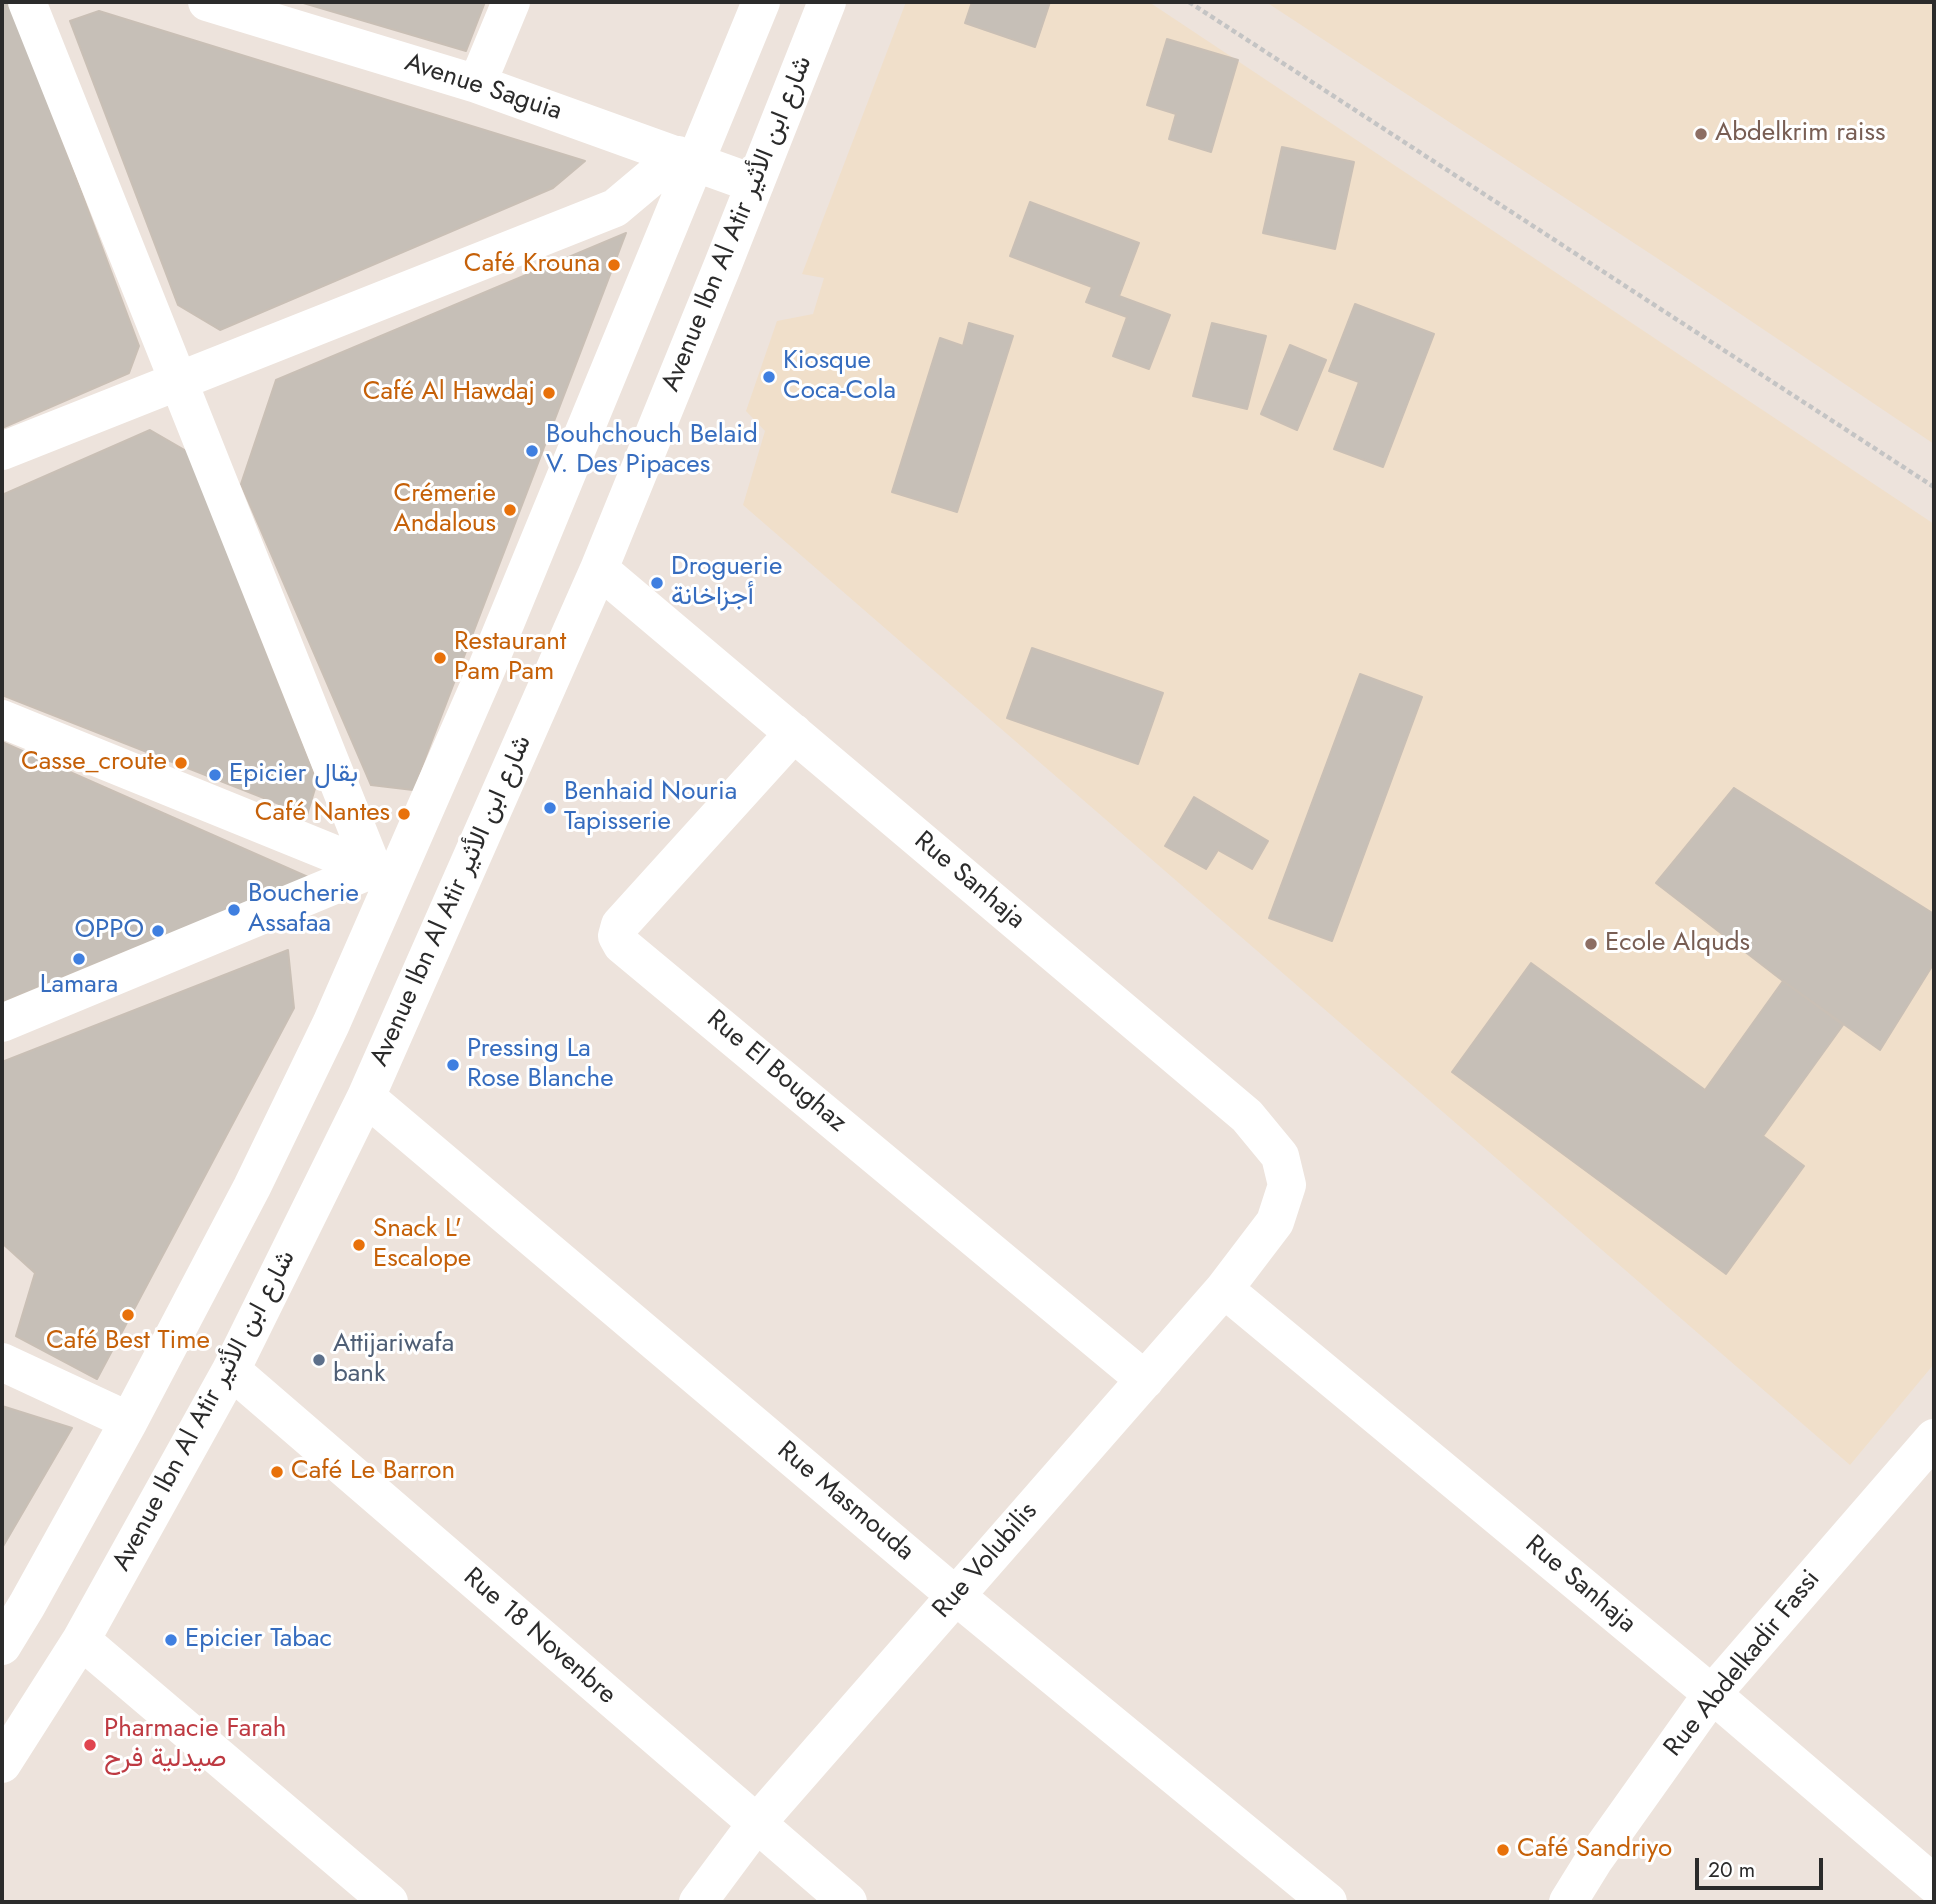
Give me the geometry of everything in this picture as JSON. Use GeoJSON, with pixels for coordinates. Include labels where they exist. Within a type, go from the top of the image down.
{"type":"FeatureCollection","features":[{"type":"Feature","properties":{"kind":"street"},"geometry":{"type":"LineString","coordinates":[[27,2],[177,380],[384,874]]}},
{"type":"Feature","properties":{"kind":"street","name":"Avenue Saguia"},"geometry":{"type":"LineString","coordinates":[[207,2],[477,84],[755,184]]}},
{"type":"Feature","properties":{"kind":"street"},"geometry":{"type":"LineString","coordinates":[[477,84],[511,2]]}},
{"type":"Feature","properties":{"kind":"street"},"geometry":{"type":"LineString","coordinates":[[2,1646],[129,1421],[258,1174],[331,1024],[384,874],[486,670],[687,159],[761,2]]}},
{"type":"Feature","properties":{"kind":"street","name":"Avenue Ibn Al Atir شارع ابن الأثير"},"geometry":{"type":"LineString","coordinates":[[2,1764],[80,1640],[232,1370],[366,1097],[599,569],[827,2]]}},
{"type":"Feature","properties":{"kind":"street"},"geometry":{"type":"LineString","coordinates":[[2,451],[615,208],[687,159]]}},
{"type":"Feature","properties":{"kind":"street","name":"Rue Sanhaja"},"geometry":{"type":"LineString","coordinates":[[599,569],[1247,1116],[1280,1156],[1287,1185],[1275,1222]]}},
{"type":"Feature","properties":{"kind":"street"},"geometry":{"type":"LineString","coordinates":[[2,719],[384,874]]}},
{"type":"Feature","properties":{"kind":"street","name":"Rue El Boughaz"},"geometry":{"type":"LineString","coordinates":[[794,733],[620,925],[617,936],[622,945],[1145,1380]]}},
{"type":"Feature","properties":{"kind":"street"},"geometry":{"type":"LineString","coordinates":[[2,1023],[384,874]]}},
{"type":"Feature","properties":{"kind":"street","name":"Rue Masmouda"},"geometry":{"type":"LineString","coordinates":[[366,1097],[956,1596],[1328,1902]]}},
{"type":"Feature","properties":{"kind":"street","name":"Rue Volubilis"},"geometry":{"type":"LineString","coordinates":[[698,1902],[756,1824],[1224,1289],[1275,1222]]}},
{"type":"Feature","properties":{"kind":"street","name":"Rue Sanhaja"},"geometry":{"type":"LineString","coordinates":[[1224,1289],[1712,1694],[1934,1884]]}},
{"type":"Feature","properties":{"kind":"street"},"geometry":{"type":"LineString","coordinates":[[2,1362],[129,1421]]}},
{"type":"Feature","properties":{"kind":"street","name":"Rue 18 Novenbre"},"geometry":{"type":"LineString","coordinates":[[232,1370],[848,1902]]}},
{"type":"Feature","properties":{"kind":"street","name":"Rue Abdelkadir Fassi"},"geometry":{"type":"LineString","coordinates":[[1568,1902],[1594,1860],[1712,1694],[1934,1438]]}},
{"type":"Feature","properties":{"kind":"street"},"geometry":{"type":"LineString","coordinates":[[80,1640],[389,1902]]}},
{"type":"Feature","properties":{"kind":"path"},"geometry":{"type":"LineString","coordinates":[[1189,2],[1934,488]]}},
{"type":"Feature","properties":{"kind":"shaded area","name":"Ecole Alquds"},"geometry":{"type":"Polygon","coordinates":[[[906,2],[1149,2],[1934,524],[1934,1364],[1850,1465],[743,505],[765,431],[746,411],[777,321],[813,314],[824,278],[802,274],[906,2]]]}},
{"type":"Feature","properties":{"kind":"shaded area","name":"Abdelkrim raiss"},"geometry":{"type":"Polygon","coordinates":[[[1266,2],[1934,2],[1934,444],[1669,266],[1266,2]]]}},
{"type":"Feature","properties":{"kind":"building"},"geometry":{"type":"Polygon","coordinates":[[[2,2],[7,2],[16,18],[139,346],[129,373],[2,428],[2,2]]]}},
{"type":"Feature","properties":{"kind":"building"},"geometry":{"type":"Polygon","coordinates":[[[300,2],[485,2],[466,51],[300,2]]]}},
{"type":"Feature","properties":{"kind":"building"},"geometry":{"type":"Polygon","coordinates":[[[972,2],[1050,2],[1035,47],[965,23],[972,2]]]}},
{"type":"Feature","properties":{"kind":"building"},"geometry":{"type":"Polygon","coordinates":[[[99,11],[585,161],[553,188],[220,330],[178,305],[70,21],[99,11]]]}},
{"type":"Feature","properties":{"kind":"building"},"geometry":{"type":"Polygon","coordinates":[[[1167,39],[1238,60],[1211,152],[1169,139],[1176,114],[1147,105],[1167,39]]]}},
{"type":"Feature","properties":{"kind":"building"},"geometry":{"type":"Polygon","coordinates":[[[1282,147],[1354,162],[1335,249],[1263,233],[1282,147]]]}},
{"type":"Feature","properties":{"kind":"building"},"geometry":{"type":"Polygon","coordinates":[[[1030,202],[1139,243],[1119,296],[1170,315],[1149,369],[1113,356],[1127,317],[1086,302],[1092,287],[1010,256],[1030,202]]]}},
{"type":"Feature","properties":{"kind":"building"},"geometry":{"type":"Polygon","coordinates":[[[626,233],[413,790],[371,785],[241,484],[276,380],[626,233]]]}},
{"type":"Feature","properties":{"kind":"building"},"geometry":{"type":"Polygon","coordinates":[[[1355,304],[1434,334],[1383,467],[1334,449],[1359,382],[1329,371],[1355,304]]]}},
{"type":"Feature","properties":{"kind":"building"},"geometry":{"type":"Polygon","coordinates":[[[969,323],[1013,336],[957,512],[892,492],[940,338],[963,346],[969,323]]]}},
{"type":"Feature","properties":{"kind":"building"},"geometry":{"type":"Polygon","coordinates":[[[1212,323],[1266,336],[1247,409],[1193,396],[1212,323]]]}},
{"type":"Feature","properties":{"kind":"building"},"geometry":{"type":"Polygon","coordinates":[[[1290,345],[1326,360],[1297,430],[1261,414],[1290,345]]]}},
{"type":"Feature","properties":{"kind":"building"},"geometry":{"type":"Polygon","coordinates":[[[150,430],[188,452],[317,782],[307,815],[2,695],[2,495],[150,430]]]}},
{"type":"Feature","properties":{"kind":"building"},"geometry":{"type":"Polygon","coordinates":[[[1032,648],[1163,693],[1138,764],[1007,718],[1032,648]]]}},
{"type":"Feature","properties":{"kind":"building"},"geometry":{"type":"Polygon","coordinates":[[[1360,674],[1422,697],[1332,941],[1269,918],[1360,674]]]}},
{"type":"Feature","properties":{"kind":"building"},"geometry":{"type":"Polygon","coordinates":[[[2,742],[308,877],[2,1002],[2,742]]]}},
{"type":"Feature","properties":{"kind":"building"},"geometry":{"type":"Polygon","coordinates":[[[1734,788],[1934,914],[1934,963],[1880,1050],[1783,981],[1656,883],[1734,788]]]}},
{"type":"Feature","properties":{"kind":"building"},"geometry":{"type":"Polygon","coordinates":[[[1194,797],[1268,841],[1252,869],[1218,850],[1206,869],[1165,846],[1194,797]]]}},
{"type":"Feature","properties":{"kind":"building"},"geometry":{"type":"Polygon","coordinates":[[[288,950],[294,1008],[97,1379],[16,1336],[35,1273],[2,1243],[2,1062],[288,950]]]}},
{"type":"Feature","properties":{"kind":"building"},"geometry":{"type":"Polygon","coordinates":[[[1531,963],[1705,1090],[1783,981],[1843,1025],[1763,1136],[1804,1166],[1726,1274],[1452,1072],[1531,963]]]}},
{"type":"Feature","properties":{"kind":"building"},"geometry":{"type":"Polygon","coordinates":[[[2,1406],[72,1428],[2,1548],[2,1406]]]}},
{"type":"Feature","properties":{"kind":"place","name":"Abdelkrim raiss"},"geometry":{"type":"Point","coordinates":[1701,134]}},
{"type":"Feature","properties":{"kind":"place","name":"Café Krouna"},"geometry":{"type":"Point","coordinates":[614,265]}},
{"type":"Feature","properties":{"kind":"place","name":"Kiosque Coca-Cola"},"geometry":{"type":"Point","coordinates":[769,377]}},
{"type":"Feature","properties":{"kind":"place","name":"Café Al Hawdaj"},"geometry":{"type":"Point","coordinates":[549,393]}},
{"type":"Feature","properties":{"kind":"place","name":"Bouhchouch Belaid V. Des Pipaces"},"geometry":{"type":"Point","coordinates":[532,451]}},
{"type":"Feature","properties":{"kind":"place","name":"Crémerie Andalous"},"geometry":{"type":"Point","coordinates":[510,510]}},
{"type":"Feature","properties":{"kind":"place","name":"Droguerie أجزاخانة"},"geometry":{"type":"Point","coordinates":[657,583]}},
{"type":"Feature","properties":{"kind":"place","name":"Restaurant Pam Pam"},"geometry":{"type":"Point","coordinates":[440,658]}},
{"type":"Feature","properties":{"kind":"place","name":"Casse_croute"},"geometry":{"type":"Point","coordinates":[181,763]}},
{"type":"Feature","properties":{"kind":"place","name":"Epicier بقال"},"geometry":{"type":"Point","coordinates":[215,775]}},
{"type":"Feature","properties":{"kind":"place","name":"Benhaid Nouria Tapisserie"},"geometry":{"type":"Point","coordinates":[550,808]}},
{"type":"Feature","properties":{"kind":"place","name":"Café Nantes"},"geometry":{"type":"Point","coordinates":[404,814]}},
{"type":"Feature","properties":{"kind":"place","name":"Boucherie Assafaa"},"geometry":{"type":"Point","coordinates":[234,910]}},
{"type":"Feature","properties":{"kind":"place","name":"OPPO"},"geometry":{"type":"Point","coordinates":[158,931]}},
{"type":"Feature","properties":{"kind":"place","name":"Ecole Alquds"},"geometry":{"type":"Point","coordinates":[1591,944]}},
{"type":"Feature","properties":{"kind":"place","name":"Lamara"},"geometry":{"type":"Point","coordinates":[79,959]}},
{"type":"Feature","properties":{"kind":"place","name":"Pressing La Rose Blanche"},"geometry":{"type":"Point","coordinates":[453,1065]}},
{"type":"Feature","properties":{"kind":"place","name":"Snack L' Escalope"},"geometry":{"type":"Point","coordinates":[359,1245]}},
{"type":"Feature","properties":{"kind":"place","name":"Café Best Time"},"geometry":{"type":"Point","coordinates":[128,1315]}},
{"type":"Feature","properties":{"kind":"place","name":"Attijariwafa bank"},"geometry":{"type":"Point","coordinates":[319,1360]}},
{"type":"Feature","properties":{"kind":"place","name":"Café Le Barron"},"geometry":{"type":"Point","coordinates":[277,1472]}},
{"type":"Feature","properties":{"kind":"place","name":"Epicier Tabac"},"geometry":{"type":"Point","coordinates":[171,1640]}},
{"type":"Feature","properties":{"kind":"place","name":"Pharmacie Farah صيدلية فرح"},"geometry":{"type":"Point","coordinates":[90,1745]}},
{"type":"Feature","properties":{"kind":"place","name":"Café Sandriyo"},"geometry":{"type":"Point","coordinates":[1503,1850]}}]}
